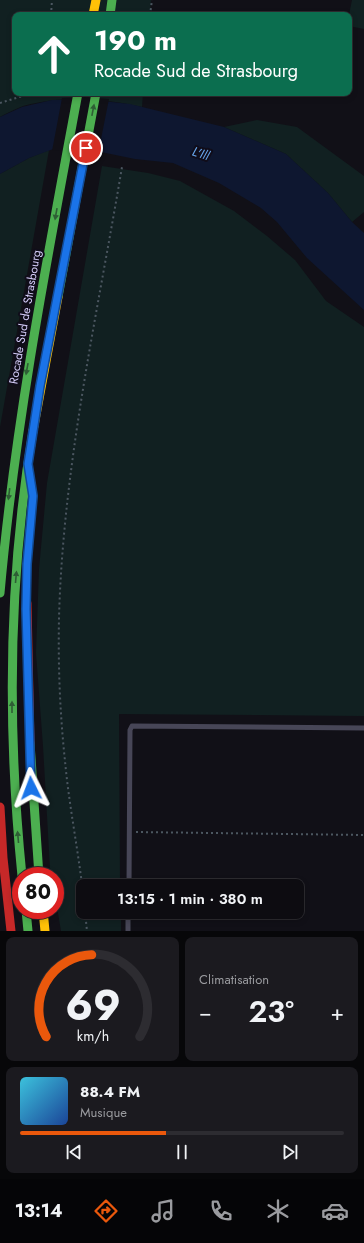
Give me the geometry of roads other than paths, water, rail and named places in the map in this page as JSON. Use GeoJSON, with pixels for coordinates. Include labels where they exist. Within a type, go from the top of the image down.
{"type":"FeatureCollection","features":[{"type":"Feature","properties":{"kind":"highway"},"geometry":{"type":"LineString","coordinates":[[94,12],[96,0]]}},
{"type":"Feature","properties":{"kind":"highway"},"geometry":{"type":"LineString","coordinates":[[110,12],[112,0]]}},
{"type":"Feature","properties":{"kind":"highway","name":"Rocade Sud de Strasbourg"},"geometry":{"type":"LineString","coordinates":[[0,594],[3,554],[25,384],[77,96]]}},
{"type":"Feature","properties":{"kind":"highway"},"geometry":{"type":"LineString","coordinates":[[21,867],[12,737],[14,597],[28,464],[40,386],[95,96]]}},
{"type":"Feature","properties":{"kind":"highway"},"geometry":{"type":"LineString","coordinates":[[28,464],[33,496]]}},
{"type":"Feature","properties":{"kind":"highway"},"geometry":{"type":"LineString","coordinates":[[0,567],[3,554]]}},
{"type":"Feature","properties":{"kind":"highway"},"geometry":{"type":"LineString","coordinates":[[27,594],[30,760],[37,867]]}},
{"type":"Feature","properties":{"kind":"highway"},"geometry":{"type":"LineString","coordinates":[[0,807],[3,858],[11,931]]}},
{"type":"Feature","properties":{"kind":"highway"},"geometry":{"type":"LineString","coordinates":[[27,919],[28,931]]}},
{"type":"Feature","properties":{"kind":"highway"},"geometry":{"type":"LineString","coordinates":[[44,919],[46,931]]}},
{"type":"Feature","properties":{"kind":"lane"},"geometry":{"type":"LineString","coordinates":[[128,879],[130,730],[132,726],[364,728]]}},
{"type":"Feature","properties":{"kind":"lane"},"geometry":{"type":"LineString","coordinates":[[128,919],[128,931]]}},
{"type":"Feature","properties":{"kind":"water","name":"L'Ill"},"geometry":{"type":"Polygon","coordinates":[[[84,99],[130,104],[224,127],[286,154],[328,193],[352,222],[364,233],[364,310],[307,258],[277,222],[261,208],[219,183],[173,163],[135,159],[101,152],[56,148],[29,158],[0,174],[0,117],[22,107],[52,100],[84,99]]]}}]}
